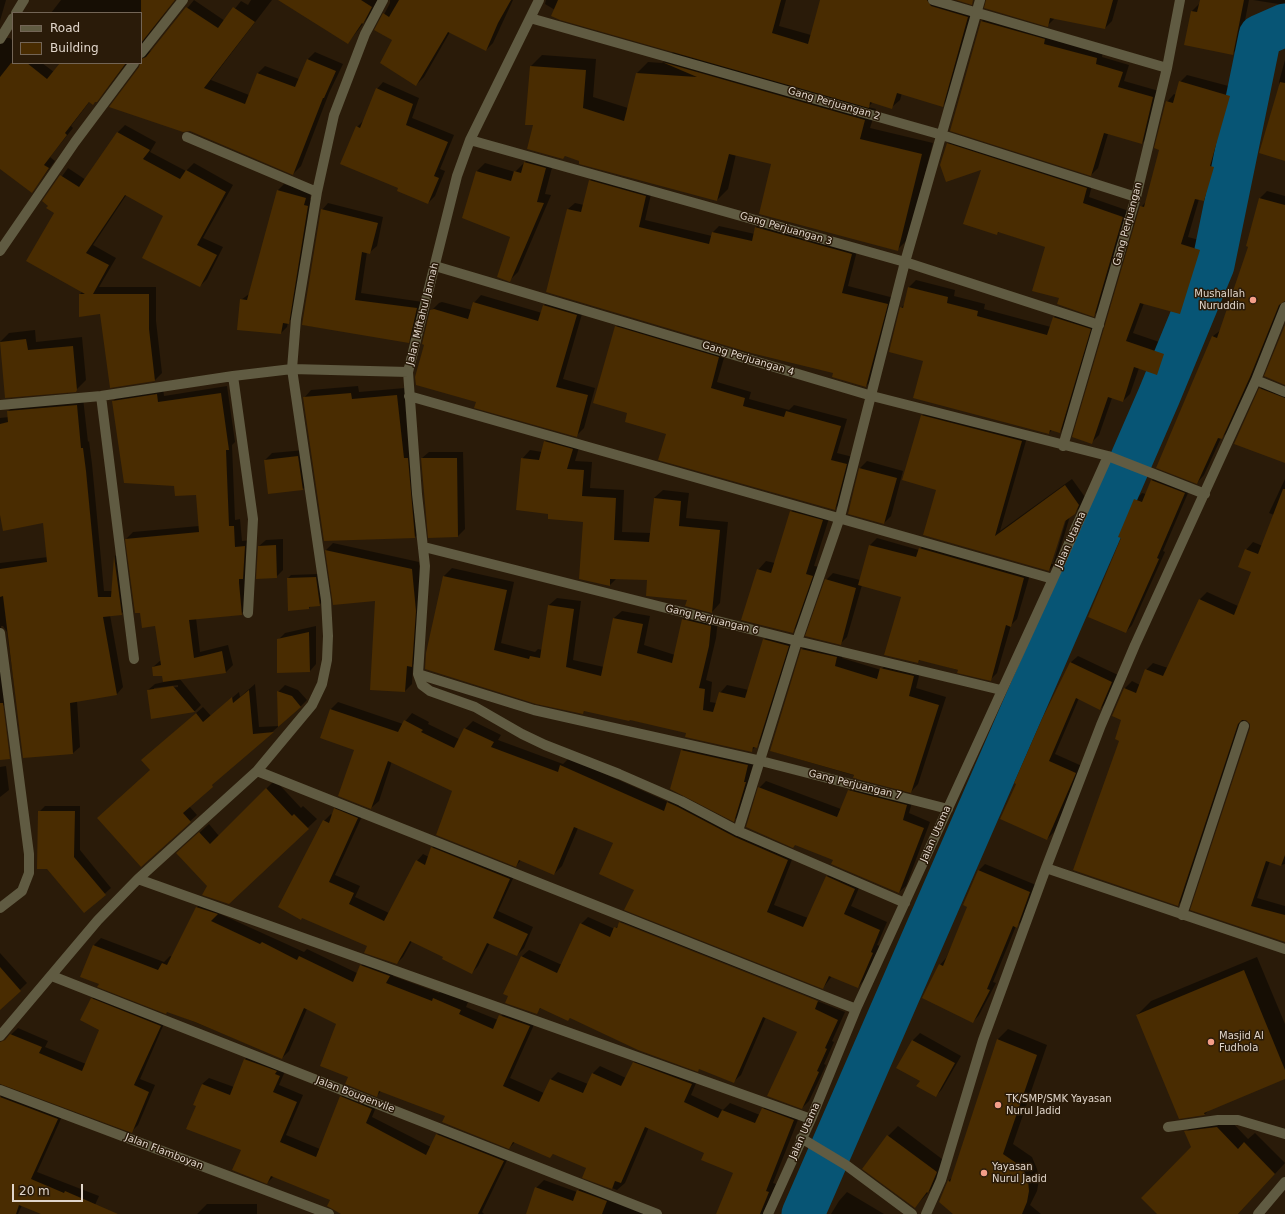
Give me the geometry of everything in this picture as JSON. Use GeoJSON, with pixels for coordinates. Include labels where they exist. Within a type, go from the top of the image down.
{"type":"FeatureCollection","features":[{"type":"Feature","properties":{"kind":"street"},"geometry":{"type":"LineString","coordinates":[[17,12],[24,0]]}},
{"type":"Feature","properties":{"kind":"street"},"geometry":{"type":"LineString","coordinates":[[142,52],[183,0]]}},
{"type":"Feature","properties":{"kind":"street"},"geometry":{"type":"LineString","coordinates":[[0,1036],[98,920],[138,879],[257,771],[312,705],[322,684],[327,660],[328,636],[325,592],[292,369],[296,319],[303,268],[317,192],[334,115],[364,34],[383,0]]}},
{"type":"Feature","properties":{"kind":"street","name":"Jalan Miftahul Jannah"},"geometry":{"type":"LineString","coordinates":[[418,674],[424,594],[424,547],[417,494],[408,372],[457,176],[470,140],[539,0]]}},
{"type":"Feature","properties":{"kind":"street"},"geometry":{"type":"LineString","coordinates":[[933,0],[1167,68]]}},
{"type":"Feature","properties":{"kind":"street"},"geometry":{"type":"LineString","coordinates":[[738,831],[761,761],[797,641],[840,517],[905,262],[980,0]]}},
{"type":"Feature","properties":{"kind":"street","name":"Gang Perjuangan"},"geometry":{"type":"LineString","coordinates":[[1063,446],[1136,197],[1167,68],[1180,0]]}},
{"type":"Feature","properties":{"kind":"street","name":"Gang Perjuangan 2"},"geometry":{"type":"LineString","coordinates":[[530,18],[942,135],[1136,197]]}},
{"type":"Feature","properties":{"kind":"street"},"geometry":{"type":"LineString","coordinates":[[0,39],[12,20]]}},
{"type":"Feature","properties":{"kind":"street"},"geometry":{"type":"LineString","coordinates":[[0,251],[71,148],[133,64]]}},
{"type":"Feature","properties":{"kind":"street"},"geometry":{"type":"LineString","coordinates":[[188,137],[317,192]]}},
{"type":"Feature","properties":{"kind":"street","name":"Gang Perjuangan 3"},"geometry":{"type":"LineString","coordinates":[[470,140],[905,262],[1099,325]]}},
{"type":"Feature","properties":{"kind":"street","name":"Gang Perjuangan 4"},"geometry":{"type":"LineString","coordinates":[[435,266],[872,396],[1063,446],[1108,456],[1205,494]]}},
{"type":"Feature","properties":{"kind":"street"},"geometry":{"type":"LineString","coordinates":[[926,1214],[941,1180],[983,1040],[1046,868],[1113,696],[1256,380],[1285,307]]}},
{"type":"Feature","properties":{"kind":"street"},"geometry":{"type":"LineString","coordinates":[[0,405],[101,396],[233,376],[292,369],[408,372]]}},
{"type":"Feature","properties":{"kind":"street"},"geometry":{"type":"LineString","coordinates":[[233,376],[252,519],[248,613]]}},
{"type":"Feature","properties":{"kind":"street"},"geometry":{"type":"LineString","coordinates":[[1256,380],[1285,392]]}},
{"type":"Feature","properties":{"kind":"street"},"geometry":{"type":"LineString","coordinates":[[101,396],[134,659]]}},
{"type":"Feature","properties":{"kind":"street"},"geometry":{"type":"LineString","coordinates":[[409,396],[840,517],[1053,579]]}},
{"type":"Feature","properties":{"kind":"street","name":"Jalan Utama"},"geometry":{"type":"LineString","coordinates":[[768,1214],[801,1138],[811,1119],[856,1009],[1108,456]]}},
{"type":"Feature","properties":{"kind":"street","name":"Gang Perjuangan 6"},"geometry":{"type":"LineString","coordinates":[[424,547],[797,641],[1001,690]]}},
{"type":"Feature","properties":{"kind":"street"},"geometry":{"type":"LineString","coordinates":[[0,633],[29,854],[29,873],[22,891],[0,908]]}},
{"type":"Feature","properties":{"kind":"street"},"geometry":{"type":"LineString","coordinates":[[418,674],[422,685],[430,691],[475,707],[528,737],[681,801],[738,831],[905,903]]}},
{"type":"Feature","properties":{"kind":"street","name":"Gang Perjuangan 7"},"geometry":{"type":"LineString","coordinates":[[418,674],[534,710],[761,761],[948,809]]}},
{"type":"Feature","properties":{"kind":"street"},"geometry":{"type":"LineString","coordinates":[[1182,915],[1244,726]]}},
{"type":"Feature","properties":{"kind":"street"},"geometry":{"type":"LineString","coordinates":[[257,771],[856,1009]]}},
{"type":"Feature","properties":{"kind":"street"},"geometry":{"type":"LineString","coordinates":[[1046,868],[1285,949]]}},
{"type":"Feature","properties":{"kind":"street"},"geometry":{"type":"LineString","coordinates":[[138,879],[811,1119]]}},
{"type":"Feature","properties":{"kind":"street","name":"Jalan Bougenvile"},"geometry":{"type":"LineString","coordinates":[[52,976],[657,1214]]}},
{"type":"Feature","properties":{"kind":"street","name":"Jalan Flamboyan"},"geometry":{"type":"LineString","coordinates":[[0,1090],[329,1214]]}},
{"type":"Feature","properties":{"kind":"street"},"geometry":{"type":"LineString","coordinates":[[1168,1127],[1218,1120],[1238,1120],[1285,1134]]}},
{"type":"Feature","properties":{"kind":"street"},"geometry":{"type":"LineString","coordinates":[[801,1138],[846,1165],[908,1213]]}},
{"type":"Feature","properties":{"kind":"street"},"geometry":{"type":"LineString","coordinates":[[1258,1214],[1285,1182]]}},
{"type":"Feature","properties":{"kind":"building"},"geometry":{"type":"Polygon","coordinates":[[[141,0],[175,0],[142,42],[141,0]]]}},
{"type":"Feature","properties":{"kind":"building"},"geometry":{"type":"Polygon","coordinates":[[[278,0],[361,0],[372,7],[363,24],[362,23],[348,44],[278,0]]]}},
{"type":"Feature","properties":{"kind":"building"},"geometry":{"type":"Polygon","coordinates":[[[399,0],[511,0],[498,23],[486,51],[448,32],[416,86],[380,63],[392,40],[374,30],[383,13],[389,17],[399,0]]]}},
{"type":"Feature","properties":{"kind":"building"},"geometry":{"type":"Polygon","coordinates":[[[558,0],[781,0],[772,33],[808,44],[820,0],[927,0],[931,6],[968,17],[943,107],[897,93],[892,109],[870,102],[869,108],[560,20],[551,16],[558,0]]]}},
{"type":"Feature","properties":{"kind":"building"},"geometry":{"type":"Polygon","coordinates":[[[956,0],[973,0],[972,5],[956,0]]]}},
{"type":"Feature","properties":{"kind":"building"},"geometry":{"type":"Polygon","coordinates":[[[986,0],[1113,0],[1105,29],[1050,18],[1048,27],[984,8],[986,0]]]}},
{"type":"Feature","properties":{"kind":"building"},"geometry":{"type":"Polygon","coordinates":[[[1200,0],[1244,0],[1233,55],[1184,45],[1191,11],[1197,12],[1200,0]]]}},
{"type":"Feature","properties":{"kind":"building"},"geometry":{"type":"Polygon","coordinates":[[[186,7],[218,28],[233,7],[255,22],[204,88],[245,104],[257,73],[295,87],[307,59],[336,71],[323,98],[293,175],[190,131],[183,132],[109,107],[140,64],[142,64],[142,59],[146,57],[186,7]]]}},
{"type":"Feature","properties":{"kind":"building"},"geometry":{"type":"Polygon","coordinates":[[[981,21],[1045,39],[1044,44],[1097,58],[1096,64],[1123,72],[1118,87],[1153,97],[1142,144],[1104,133],[1091,176],[950,131],[981,21]]]}},
{"type":"Feature","properties":{"kind":"building"},"geometry":{"type":"Polygon","coordinates":[[[662,62],[865,120],[860,139],[922,154],[898,251],[759,214],[771,164],[729,154],[717,201],[579,164],[579,161],[565,156],[563,159],[527,149],[533,125],[525,125],[530,66],[586,70],[583,108],[624,121],[636,73],[697,77],[662,62]]]}},
{"type":"Feature","properties":{"kind":"building"},"geometry":{"type":"Polygon","coordinates":[[[11,63],[28,64],[47,79],[59,64],[125,64],[97,102],[93,105],[89,102],[65,133],[67,135],[44,165],[49,168],[32,193],[0,169],[0,77],[11,63]]]}},
{"type":"Feature","properties":{"kind":"building"},"geometry":{"type":"Polygon","coordinates":[[[1179,81],[1230,96],[1210,166],[1214,167],[1204,201],[1195,199],[1181,244],[1200,250],[1180,314],[1140,303],[1126,341],[1164,354],[1157,375],[1134,367],[1123,402],[1108,397],[1092,444],[1072,437],[1140,206],[1144,207],[1159,150],[1154,148],[1166,101],[1173,103],[1179,81]]]}},
{"type":"Feature","properties":{"kind":"building"},"geometry":{"type":"Polygon","coordinates":[[[1280,82],[1285,83],[1285,161],[1259,153],[1280,82]]]}},
{"type":"Feature","properties":{"kind":"building"},"geometry":{"type":"Polygon","coordinates":[[[376,88],[413,104],[406,125],[448,142],[434,176],[439,178],[428,204],[397,191],[398,188],[340,164],[356,126],[360,128],[376,88]]]}},
{"type":"Feature","properties":{"kind":"building"},"geometry":{"type":"Polygon","coordinates":[[[117,132],[150,150],[143,159],[180,179],[186,170],[226,192],[197,245],[217,255],[200,287],[142,258],[163,216],[125,195],[86,253],[109,265],[93,294],[149,294],[149,329],[155,381],[110,388],[100,314],[79,317],[79,294],[85,294],[26,261],[54,213],[46,208],[48,206],[42,201],[60,175],[79,187],[117,132]]]}},
{"type":"Feature","properties":{"kind":"building"},"geometry":{"type":"Polygon","coordinates":[[[947,143],[1087,188],[1083,203],[1123,217],[1094,317],[1057,304],[1059,298],[1032,291],[1045,247],[998,232],[997,235],[963,224],[981,170],[946,182],[940,165],[947,143]]]}},
{"type":"Feature","properties":{"kind":"building"},"geometry":{"type":"Polygon","coordinates":[[[524,162],[546,168],[537,202],[544,203],[510,282],[497,277],[510,237],[462,218],[476,171],[511,181],[514,171],[521,173],[524,162]]]}},
{"type":"Feature","properties":{"kind":"building"},"geometry":{"type":"Polygon","coordinates":[[[589,180],[646,196],[639,227],[709,244],[712,232],[752,241],[755,227],[852,254],[842,293],[888,304],[866,387],[832,377],[833,373],[751,353],[546,292],[567,209],[581,212],[589,180]]]}},
{"type":"Feature","properties":{"kind":"building"},"geometry":{"type":"Polygon","coordinates":[[[277,190],[306,198],[304,205],[308,206],[289,324],[283,323],[281,334],[237,330],[240,299],[247,300],[277,190]]]}},
{"type":"Feature","properties":{"kind":"building"},"geometry":{"type":"Polygon","coordinates":[[[1259,198],[1285,205],[1285,301],[1279,305],[1250,377],[1222,439],[1218,438],[1197,484],[1156,468],[1212,336],[1217,338],[1248,247],[1246,246],[1259,198]]]}},
{"type":"Feature","properties":{"kind":"building"},"geometry":{"type":"Polygon","coordinates":[[[321,209],[378,223],[370,254],[362,252],[355,300],[417,308],[409,343],[302,325],[321,209]]]}},
{"type":"Feature","properties":{"kind":"building"},"geometry":{"type":"Polygon","coordinates":[[[908,287],[948,297],[947,303],[978,311],[977,316],[1047,335],[1053,317],[1091,329],[1060,433],[1050,430],[1049,434],[913,398],[923,361],[889,352],[900,307],[903,308],[908,287]]]}},
{"type":"Feature","properties":{"kind":"building"},"geometry":{"type":"Polygon","coordinates":[[[473,302],[538,321],[543,305],[577,315],[556,387],[588,395],[577,437],[474,408],[476,402],[416,385],[415,377],[424,345],[422,344],[430,310],[434,309],[468,319],[473,302]]]}},
{"type":"Feature","properties":{"kind":"building"},"geometry":{"type":"Polygon","coordinates":[[[1285,325],[1285,385],[1264,376],[1285,325]]]}},
{"type":"Feature","properties":{"kind":"building"},"geometry":{"type":"Polygon","coordinates":[[[615,326],[719,357],[711,388],[745,398],[743,406],[784,417],[786,411],[841,426],[831,460],[847,464],[835,510],[658,460],[666,434],[625,422],[627,413],[593,403],[615,326]]]}},
{"type":"Feature","properties":{"kind":"building"},"geometry":{"type":"Polygon","coordinates":[[[26,339],[28,350],[73,346],[76,392],[5,398],[0,342],[26,339]]]}},
{"type":"Feature","properties":{"kind":"building"},"geometry":{"type":"Polygon","coordinates":[[[1259,388],[1285,398],[1285,463],[1234,444],[1259,388]]]}},
{"type":"Feature","properties":{"kind":"building"},"geometry":{"type":"Polygon","coordinates":[[[221,393],[229,450],[226,450],[229,526],[234,526],[235,547],[245,546],[243,579],[239,579],[242,615],[189,620],[194,658],[222,651],[226,673],[163,682],[162,676],[153,676],[152,667],[161,665],[155,626],[142,628],[140,613],[135,613],[125,539],[199,532],[196,495],[175,496],[174,486],[124,483],[112,401],[157,394],[158,402],[221,393]]]}},
{"type":"Feature","properties":{"kind":"building"},"geometry":{"type":"Polygon","coordinates":[[[351,393],[352,399],[397,395],[404,458],[408,458],[415,538],[324,541],[303,397],[351,393]]]}},
{"type":"Feature","properties":{"kind":"building"},"geometry":{"type":"Polygon","coordinates":[[[77,405],[81,448],[83,448],[86,471],[98,597],[111,597],[114,556],[122,615],[103,617],[117,695],[70,703],[73,754],[23,758],[3,596],[0,597],[0,569],[47,562],[43,523],[3,531],[0,515],[0,424],[8,422],[7,411],[77,405]]]}},
{"type":"Feature","properties":{"kind":"building"},"geometry":{"type":"Polygon","coordinates":[[[921,415],[1022,441],[995,536],[1065,485],[1079,505],[1075,514],[1065,521],[1049,571],[923,535],[936,490],[902,480],[921,415]]]}},
{"type":"Feature","properties":{"kind":"building"},"geometry":{"type":"Polygon","coordinates":[[[544,441],[573,449],[567,469],[584,470],[582,496],[616,498],[614,540],[649,542],[654,498],[681,501],[679,526],[720,530],[712,613],[685,606],[687,600],[646,596],[647,580],[610,579],[610,586],[579,579],[583,522],[548,519],[548,514],[516,510],[521,458],[539,460],[544,441]]]}},
{"type":"Feature","properties":{"kind":"building"},"geometry":{"type":"Polygon","coordinates":[[[298,456],[303,490],[268,494],[264,460],[298,456]]]}},
{"type":"Feature","properties":{"kind":"building"},"geometry":{"type":"Polygon","coordinates":[[[421,458],[457,458],[458,537],[428,538],[421,458]]]}},
{"type":"Feature","properties":{"kind":"building"},"geometry":{"type":"Polygon","coordinates":[[[859,468],[897,478],[884,524],[848,514],[859,468]]]}},
{"type":"Feature","properties":{"kind":"building"},"geometry":{"type":"Polygon","coordinates":[[[1151,480],[1185,493],[1157,558],[1159,559],[1126,633],[1088,617],[1121,538],[1118,537],[1134,499],[1142,502],[1151,480]]]}},
{"type":"Feature","properties":{"kind":"building"},"geometry":{"type":"Polygon","coordinates":[[[1283,489],[1285,489],[1285,855],[1281,866],[1266,861],[1251,906],[1285,915],[1285,942],[1190,910],[1250,728],[1250,724],[1246,720],[1242,720],[1238,724],[1178,906],[1073,870],[1119,741],[1115,739],[1121,720],[1112,716],[1124,688],[1136,693],[1145,669],[1163,676],[1199,599],[1234,615],[1251,572],[1238,567],[1245,549],[1258,554],[1283,489]]]}},
{"type":"Feature","properties":{"kind":"building"},"geometry":{"type":"Polygon","coordinates":[[[790,511],[823,520],[806,574],[813,576],[793,633],[741,620],[757,569],[771,573],[790,511]]]}},
{"type":"Feature","properties":{"kind":"building"},"geometry":{"type":"Polygon","coordinates":[[[276,545],[277,578],[256,579],[258,546],[276,545]]]}},
{"type":"Feature","properties":{"kind":"building"},"geometry":{"type":"Polygon","coordinates":[[[869,545],[916,557],[919,548],[1024,578],[1011,627],[1006,625],[991,681],[957,673],[958,670],[919,660],[918,663],[884,655],[901,597],[858,585],[869,545]]]}},
{"type":"Feature","properties":{"kind":"building"},"geometry":{"type":"Polygon","coordinates":[[[325,550],[412,569],[416,611],[412,667],[407,666],[405,692],[370,690],[375,601],[333,605],[325,550]]]}},
{"type":"Feature","properties":{"kind":"building"},"geometry":{"type":"Polygon","coordinates":[[[443,576],[507,590],[494,650],[529,659],[530,656],[540,658],[548,605],[574,609],[566,667],[601,676],[613,618],[643,624],[637,653],[672,663],[682,619],[711,626],[709,646],[699,688],[705,689],[703,710],[713,712],[719,692],[745,698],[763,639],[789,646],[757,748],[753,747],[752,752],[685,737],[686,733],[630,720],[584,711],[583,714],[536,704],[425,669],[426,653],[443,576]]]}},
{"type":"Feature","properties":{"kind":"building"},"geometry":{"type":"Polygon","coordinates":[[[316,577],[320,606],[309,607],[309,609],[288,611],[287,578],[316,577]]]}},
{"type":"Feature","properties":{"kind":"building"},"geometry":{"type":"Polygon","coordinates":[[[825,579],[856,588],[841,645],[805,636],[825,579]]]}},
{"type":"Feature","properties":{"kind":"building"},"geometry":{"type":"Polygon","coordinates":[[[309,632],[310,672],[277,673],[277,639],[309,632]]]}},
{"type":"Feature","properties":{"kind":"building"},"geometry":{"type":"Polygon","coordinates":[[[801,649],[837,657],[835,666],[877,679],[880,668],[914,676],[909,696],[939,705],[911,793],[853,778],[854,775],[770,751],[801,649]]]}},
{"type":"Feature","properties":{"kind":"building"},"geometry":{"type":"Polygon","coordinates":[[[1070,662],[1112,682],[1100,710],[1076,698],[1049,761],[1076,773],[1047,840],[1000,819],[1042,719],[1070,662]]]}},
{"type":"Feature","properties":{"kind":"building"},"geometry":{"type":"Polygon","coordinates":[[[173,686],[195,712],[151,719],[147,690],[173,686]]]}},
{"type":"Feature","properties":{"kind":"building"},"geometry":{"type":"Polygon","coordinates":[[[249,690],[253,734],[274,732],[212,785],[213,787],[183,813],[191,822],[141,867],[97,818],[150,770],[141,760],[196,713],[203,722],[232,697],[233,703],[249,690]]]}},
{"type":"Feature","properties":{"kind":"building"},"geometry":{"type":"Polygon","coordinates":[[[277,691],[292,696],[301,707],[278,727],[277,691]]]}},
{"type":"Feature","properties":{"kind":"building"},"geometry":{"type":"Polygon","coordinates":[[[0,703],[3,703],[10,759],[0,760],[0,703]]]}},
{"type":"Feature","properties":{"kind":"building"},"geometry":{"type":"Polygon","coordinates":[[[330,709],[398,732],[404,720],[423,730],[421,732],[454,748],[464,728],[494,742],[491,747],[558,772],[560,765],[664,811],[667,802],[678,807],[735,837],[788,860],[767,912],[803,927],[826,876],[855,889],[844,914],[880,930],[871,952],[873,953],[858,988],[829,976],[823,989],[624,910],[634,890],[599,874],[613,843],[574,827],[554,875],[519,860],[516,867],[436,835],[452,791],[388,761],[371,809],[338,796],[354,750],[320,738],[330,709]]]}},
{"type":"Feature","properties":{"kind":"building"},"geometry":{"type":"Polygon","coordinates":[[[681,750],[748,765],[744,782],[746,782],[734,822],[670,789],[681,750]]]}},
{"type":"Feature","properties":{"kind":"building"},"geometry":{"type":"Polygon","coordinates":[[[758,787],[837,817],[848,790],[907,805],[903,820],[924,828],[899,893],[831,864],[833,860],[795,845],[793,848],[746,827],[758,787]]]}},
{"type":"Feature","properties":{"kind":"building"},"geometry":{"type":"Polygon","coordinates":[[[266,788],[292,816],[294,814],[309,829],[229,904],[202,895],[207,886],[176,853],[199,832],[210,844],[266,788]]]}},
{"type":"Feature","properties":{"kind":"building"},"geometry":{"type":"Polygon","coordinates":[[[334,808],[358,818],[329,882],[354,893],[349,904],[384,921],[416,860],[425,865],[431,847],[510,879],[493,918],[528,934],[517,956],[487,943],[472,974],[442,959],[443,957],[410,941],[397,964],[364,953],[367,946],[302,918],[301,920],[278,907],[323,820],[329,823],[334,808]]]}},
{"type":"Feature","properties":{"kind":"building"},"geometry":{"type":"Polygon","coordinates":[[[38,811],[75,811],[74,857],[106,895],[84,913],[47,869],[37,869],[38,811]]]}},
{"type":"Feature","properties":{"kind":"building"},"geometry":{"type":"Polygon","coordinates":[[[978,870],[1030,892],[1017,928],[1013,926],[987,989],[990,990],[973,1023],[922,998],[939,964],[943,966],[967,907],[963,905],[978,870]]]}},
{"type":"Feature","properties":{"kind":"building"},"geometry":{"type":"Polygon","coordinates":[[[196,907],[218,914],[211,921],[260,944],[262,942],[297,960],[299,956],[353,982],[360,965],[390,976],[386,983],[432,1001],[433,998],[461,1010],[459,1014],[493,1029],[499,1015],[530,1026],[503,1086],[539,1102],[550,1079],[583,1093],[592,1073],[621,1086],[633,1062],[692,1084],[684,1102],[718,1118],[722,1110],[755,1123],[762,1108],[794,1120],[766,1191],[769,1192],[760,1214],[716,1214],[733,1173],[701,1160],[704,1153],[645,1127],[621,1183],[615,1181],[612,1189],[582,1178],[586,1168],[553,1154],[550,1158],[513,1142],[509,1149],[442,1122],[445,1116],[379,1091],[377,1097],[345,1084],[348,1077],[320,1066],[336,1024],[304,1008],[282,1059],[195,1022],[167,1012],[166,1014],[97,987],[99,984],[80,977],[93,945],[158,970],[162,963],[167,965],[196,907]]]}},
{"type":"Feature","properties":{"kind":"building"},"geometry":{"type":"Polygon","coordinates":[[[619,922],[818,1001],[815,1009],[838,1020],[825,1048],[827,1049],[817,1071],[819,1072],[802,1109],[767,1096],[797,1032],[763,1017],[734,1083],[699,1069],[698,1072],[638,1050],[570,1018],[568,1021],[540,1008],[537,1014],[505,1003],[508,996],[503,994],[521,956],[557,973],[580,923],[610,937],[614,927],[617,928],[619,922]]]}},
{"type":"Feature","properties":{"kind":"building"},"geometry":{"type":"Polygon","coordinates":[[[0,967],[21,991],[0,1010],[0,967]]]}},
{"type":"Feature","properties":{"kind":"building","name":"Masjid Al Fudhola"},"geometry":{"type":"Polygon","coordinates":[[[1244,970],[1285,1070],[1285,1079],[1204,1113],[1205,1115],[1179,1119],[1136,1015],[1244,970]]]}},
{"type":"Feature","properties":{"kind":"building"},"geometry":{"type":"Polygon","coordinates":[[[91,998],[161,1026],[134,1085],[149,1092],[132,1133],[0,1084],[0,1042],[5,1040],[10,1034],[42,1047],[39,1053],[82,1071],[99,1030],[80,1020],[91,998]]]}},
{"type":"Feature","properties":{"kind":"building","name":"TK/SMP/SMK Yayasan Nurul Jadid"},"geometry":{"type":"Polygon","coordinates":[[[997,1039],[1037,1055],[1003,1154],[1022,1167],[1028,1180],[1029,1191],[1027,1202],[1022,1214],[953,1214],[939,1202],[948,1180],[950,1182],[997,1039]]]}},
{"type":"Feature","properties":{"kind":"building"},"geometry":{"type":"Polygon","coordinates":[[[912,1040],[955,1063],[936,1097],[916,1086],[920,1081],[896,1068],[912,1040]]]}},
{"type":"Feature","properties":{"kind":"building"},"geometry":{"type":"Polygon","coordinates":[[[244,1059],[277,1071],[275,1074],[280,1076],[273,1092],[297,1102],[280,1142],[316,1157],[340,1096],[372,1109],[366,1123],[426,1155],[436,1134],[504,1161],[478,1214],[341,1214],[327,1206],[330,1200],[271,1176],[267,1184],[232,1170],[241,1150],[186,1129],[196,1106],[193,1105],[202,1084],[230,1095],[244,1059]]]}},
{"type":"Feature","properties":{"kind":"building"},"geometry":{"type":"Polygon","coordinates":[[[0,1097],[58,1119],[31,1179],[64,1193],[65,1191],[118,1214],[41,1214],[19,1205],[16,1214],[0,1214],[0,1097]]]}},
{"type":"Feature","properties":{"kind":"building"},"geometry":{"type":"Polygon","coordinates":[[[1217,1127],[1238,1149],[1244,1142],[1275,1174],[1238,1214],[1157,1214],[1141,1198],[1191,1147],[1184,1131],[1217,1127]]]}},
{"type":"Feature","properties":{"kind":"building"},"geometry":{"type":"Polygon","coordinates":[[[887,1135],[937,1172],[928,1193],[927,1192],[915,1208],[862,1169],[887,1135]]]}},
{"type":"Feature","properties":{"kind":"building"},"geometry":{"type":"Polygon","coordinates":[[[535,1187],[573,1201],[577,1190],[607,1201],[602,1214],[526,1214],[535,1187]]]}},
{"type":"Feature","properties":{"kind":"waterway"},"geometry":{"type":"LineString","coordinates":[[803,1214],[1159,396],[1213,265],[1260,36],[1285,25]]}},
{"type":"Feature","properties":{"kind":"place","name":"Mushallah Nuruddin"},"geometry":{"type":"Point","coordinates":[1253,300]}},
{"type":"Feature","properties":{"kind":"place","name":"Masjid Al Fudhola"},"geometry":{"type":"Point","coordinates":[1211,1042]}},
{"type":"Feature","properties":{"kind":"place","name":"TK/SMP/SMK Yayasan Nurul Jadid"},"geometry":{"type":"Point","coordinates":[998,1105]}},
{"type":"Feature","properties":{"kind":"place","name":"Yayasan Nurul Jadid"},"geometry":{"type":"Point","coordinates":[984,1173]}}]}
